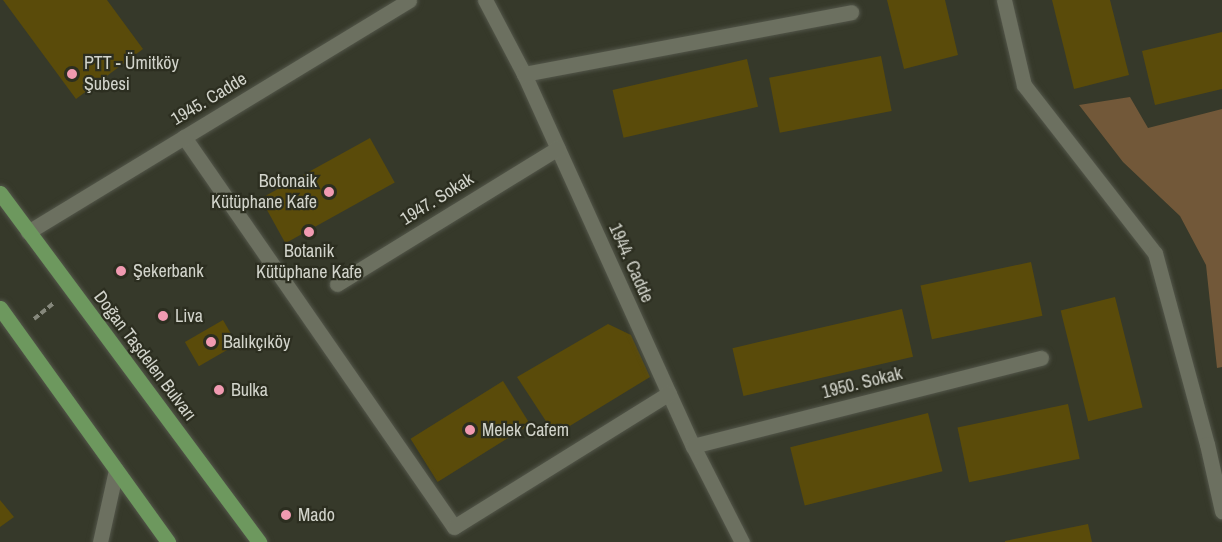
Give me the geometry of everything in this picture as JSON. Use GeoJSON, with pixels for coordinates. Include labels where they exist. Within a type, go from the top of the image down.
{"type":"FeatureCollection","features":[{"type":"Feature","properties":{"kind":"main road","name":"Doğan Taşdelen Bulvarı"},"geometry":{"type":"LineString","coordinates":[[0,193],[259,542]]}},
{"type":"Feature","properties":{"kind":"main road"},"geometry":{"type":"LineString","coordinates":[[0,308],[168,542]]}},
{"type":"Feature","properties":{"kind":"street","name":"1945. Cadde"},"geometry":{"type":"LineString","coordinates":[[28,232],[409,0]]}},
{"type":"Feature","properties":{"kind":"street","name":"1944. Cadde"},"geometry":{"type":"LineString","coordinates":[[485,0],[524,74],[693,446],[742,542]]}},
{"type":"Feature","properties":{"kind":"street"},"geometry":{"type":"LineString","coordinates":[[1004,0],[1024,85],[1155,253],[1207,444],[1222,511]]}},
{"type":"Feature","properties":{"kind":"street"},"geometry":{"type":"LineString","coordinates":[[524,74],[851,12]]}},
{"type":"Feature","properties":{"kind":"street"},"geometry":{"type":"LineString","coordinates":[[184,137],[454,527],[669,393]]}},
{"type":"Feature","properties":{"kind":"street","name":"1947. Sokak"},"geometry":{"type":"LineString","coordinates":[[337,284],[558,148]]}},
{"type":"Feature","properties":{"kind":"street","name":"1950. Sokak"},"geometry":{"type":"LineString","coordinates":[[693,446],[1041,358]]}},
{"type":"Feature","properties":{"kind":"street"},"geometry":{"type":"LineString","coordinates":[[100,542],[116,470]]}},
{"type":"Feature","properties":{"kind":"path"},"geometry":{"type":"LineString","coordinates":[[17,332],[70,289]]}},
{"type":"Feature","properties":{"kind":"shaded area"},"geometry":{"type":"Polygon","coordinates":[[[1130,97],[1148,128],[1222,109],[1222,367],[1217,368],[1206,265],[1180,216],[1123,162],[1079,105],[1130,97]]]}},
{"type":"Feature","properties":{"kind":"building"},"geometry":{"type":"Polygon","coordinates":[[[3,0],[107,0],[143,49],[76,99],[3,0]]]}},
{"type":"Feature","properties":{"kind":"building"},"geometry":{"type":"Polygon","coordinates":[[[887,0],[945,0],[958,55],[904,69],[887,0]]]}},
{"type":"Feature","properties":{"kind":"building"},"geometry":{"type":"Polygon","coordinates":[[[1052,0],[1110,0],[1129,75],[1074,89],[1052,0]]]}},
{"type":"Feature","properties":{"kind":"building"},"geometry":{"type":"Polygon","coordinates":[[[1222,32],[1222,89],[1155,105],[1142,51],[1222,32]]]}},
{"type":"Feature","properties":{"kind":"building"},"geometry":{"type":"Polygon","coordinates":[[[881,56],[892,111],[780,133],[769,78],[881,56]]]}},
{"type":"Feature","properties":{"kind":"building"},"geometry":{"type":"Polygon","coordinates":[[[747,59],[758,107],[624,138],[613,90],[747,59]]]}},
{"type":"Feature","properties":{"kind":"building","name":"Botonaik Kütüphane Kafe"},"geometry":{"type":"Polygon","coordinates":[[[370,138],[395,183],[285,243],[261,199],[370,138]]]}},
{"type":"Feature","properties":{"kind":"building"},"geometry":{"type":"Polygon","coordinates":[[[1031,262],[1042,316],[932,339],[920,285],[1031,262]]]}},
{"type":"Feature","properties":{"kind":"building"},"geometry":{"type":"Polygon","coordinates":[[[1115,297],[1143,408],[1088,421],[1061,311],[1115,297]]]}},
{"type":"Feature","properties":{"kind":"building"},"geometry":{"type":"Polygon","coordinates":[[[902,309],[913,357],[743,396],[732,348],[902,309]]]}},
{"type":"Feature","properties":{"kind":"building","name":"Balıkçıköy"},"geometry":{"type":"Polygon","coordinates":[[[223,320],[237,344],[199,366],[185,342],[223,320]]]}},
{"type":"Feature","properties":{"kind":"building"},"geometry":{"type":"Polygon","coordinates":[[[608,324],[631,335],[650,377],[555,435],[517,377],[608,324]]]}},
{"type":"Feature","properties":{"kind":"building","name":"Melek Cafem"},"geometry":{"type":"Polygon","coordinates":[[[503,381],[530,424],[438,482],[411,439],[503,381]]]}},
{"type":"Feature","properties":{"kind":"building"},"geometry":{"type":"Polygon","coordinates":[[[1068,404],[1080,459],[969,482],[957,427],[1068,404]]]}},
{"type":"Feature","properties":{"kind":"building"},"geometry":{"type":"Polygon","coordinates":[[[928,413],[943,471],[805,506],[790,447],[928,413]]]}},
{"type":"Feature","properties":{"kind":"building"},"geometry":{"type":"Polygon","coordinates":[[[0,500],[14,517],[0,527],[0,500]]]}},
{"type":"Feature","properties":{"kind":"building"},"geometry":{"type":"Polygon","coordinates":[[[1088,524],[1092,542],[1005,542],[1005,541],[1088,524]]]}},
{"type":"Feature","properties":{"kind":"place","name":"PTT - Ümitköy Şubesi"},"geometry":{"type":"Point","coordinates":[72,74]}},
{"type":"Feature","properties":{"kind":"place","name":"Botonaik Kütüphane Kafe"},"geometry":{"type":"Point","coordinates":[329,192]}},
{"type":"Feature","properties":{"kind":"place","name":"Botanik Kütüphane Kafe"},"geometry":{"type":"Point","coordinates":[309,232]}},
{"type":"Feature","properties":{"kind":"place","name":"Şekerbank"},"geometry":{"type":"Point","coordinates":[121,271]}},
{"type":"Feature","properties":{"kind":"place","name":"Liva"},"geometry":{"type":"Point","coordinates":[163,316]}},
{"type":"Feature","properties":{"kind":"place","name":"Balıkçıköy"},"geometry":{"type":"Point","coordinates":[211,342]}},
{"type":"Feature","properties":{"kind":"place","name":"Bulka"},"geometry":{"type":"Point","coordinates":[219,390]}},
{"type":"Feature","properties":{"kind":"place","name":"Melek Cafem"},"geometry":{"type":"Point","coordinates":[470,430]}},
{"type":"Feature","properties":{"kind":"place","name":"Mado"},"geometry":{"type":"Point","coordinates":[286,515]}}]}
